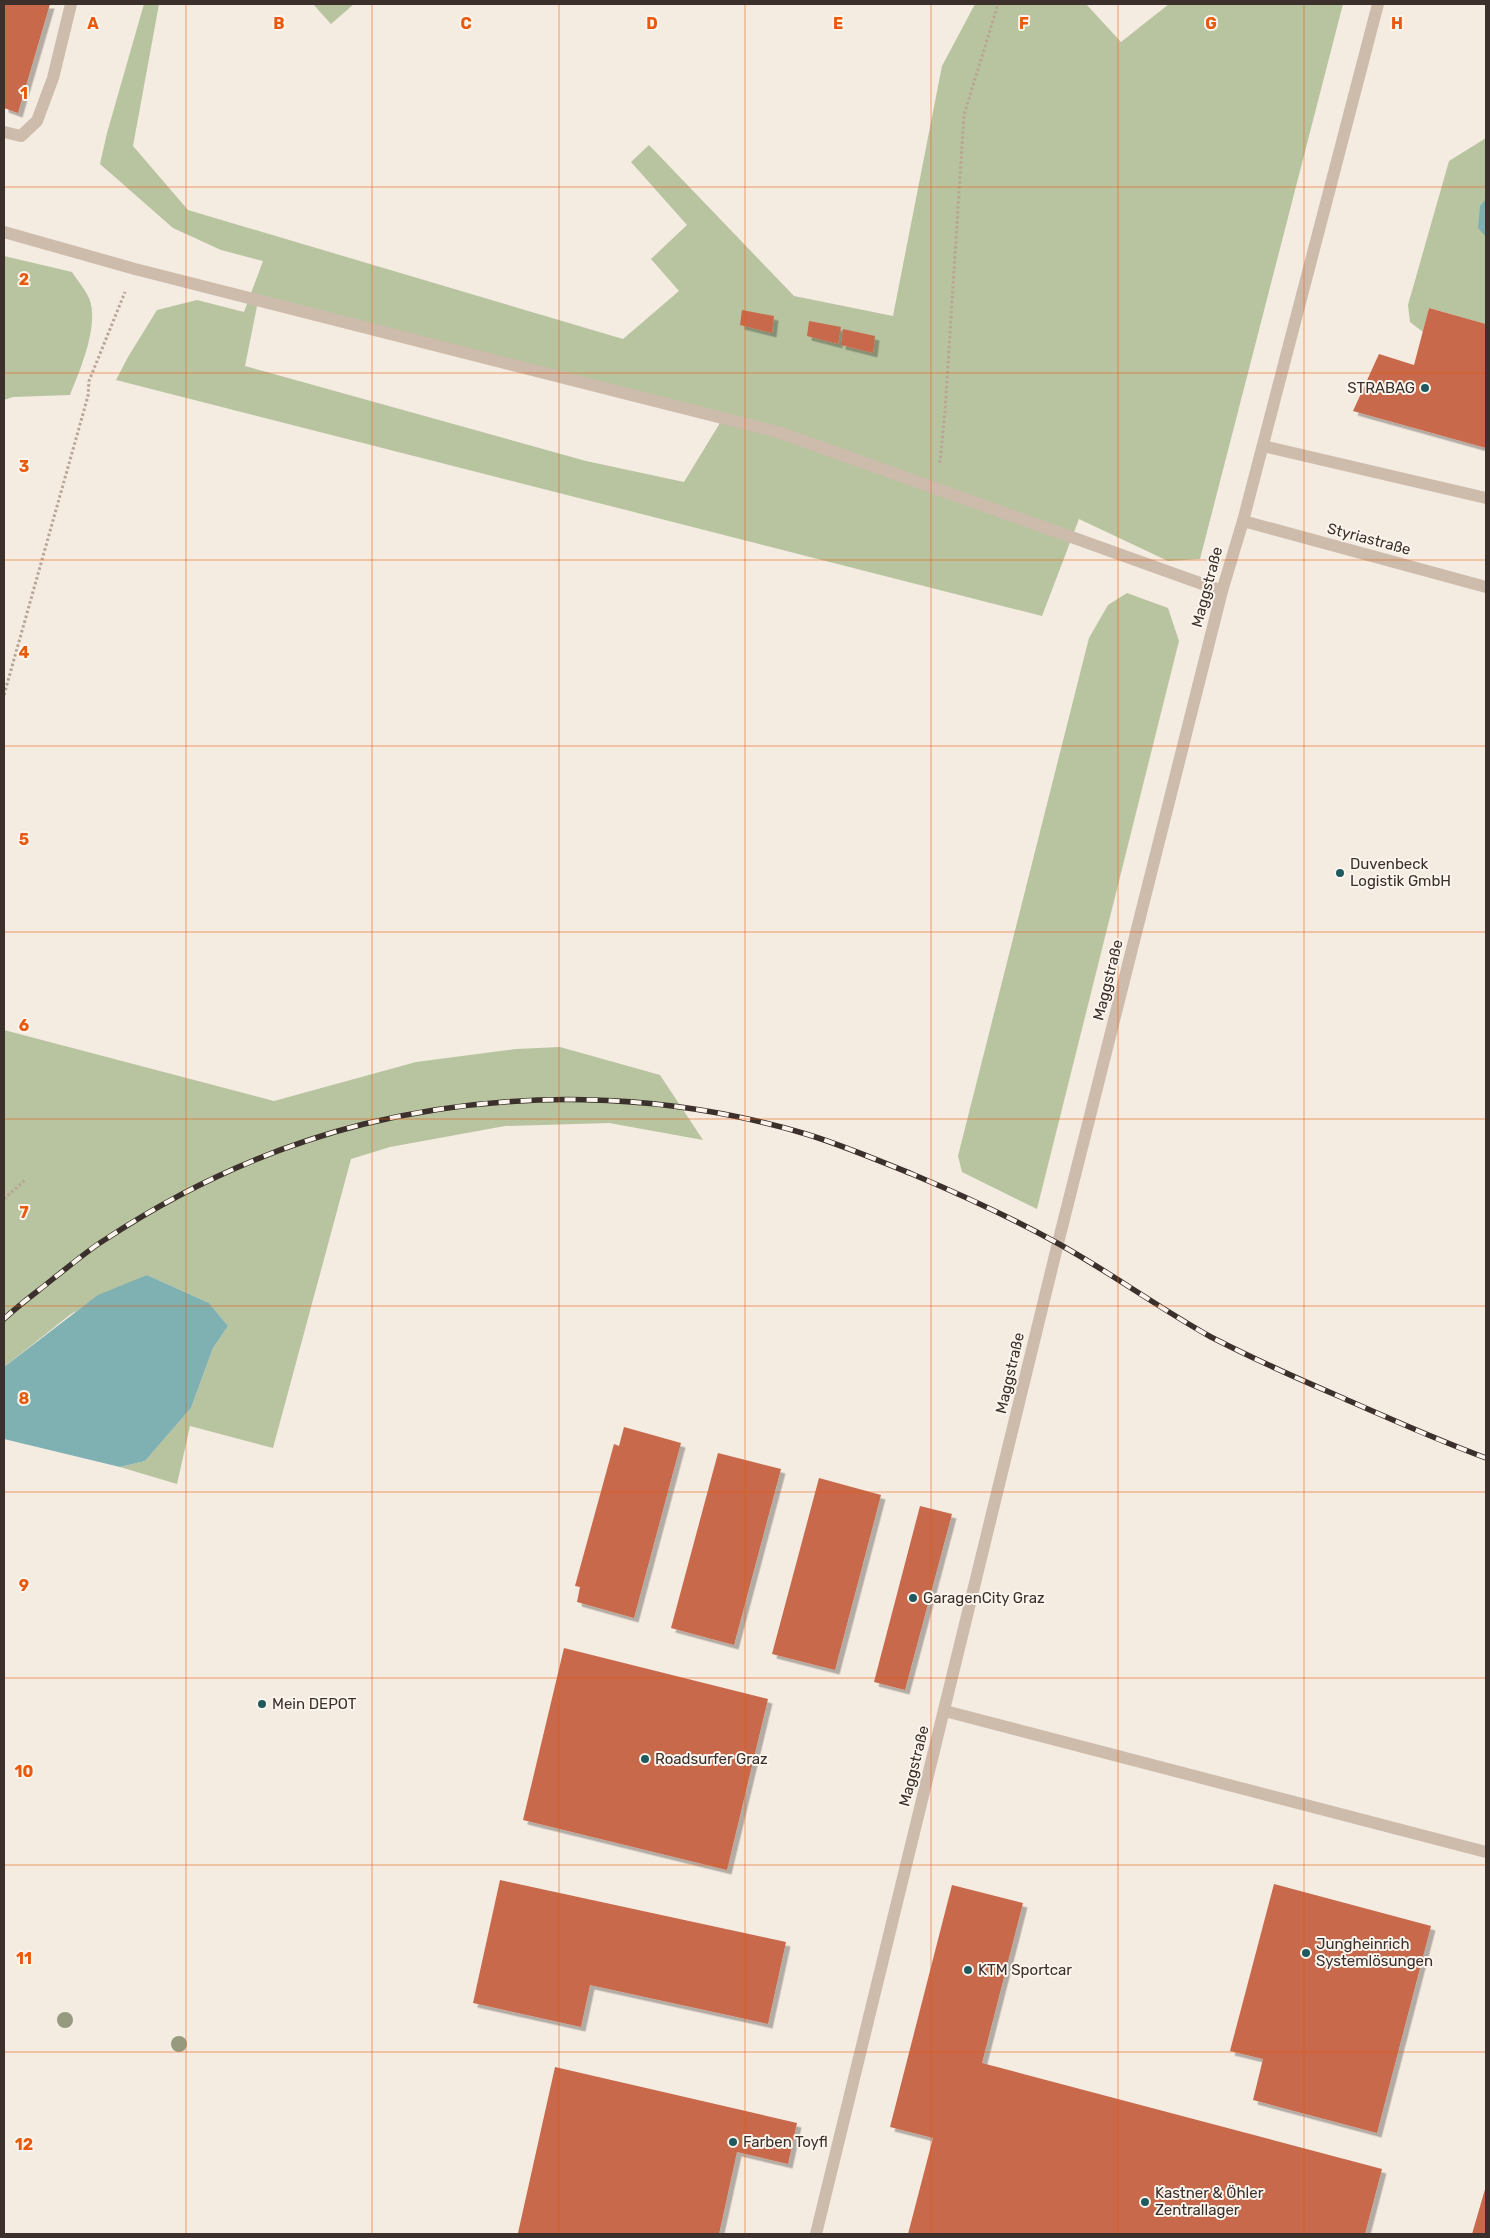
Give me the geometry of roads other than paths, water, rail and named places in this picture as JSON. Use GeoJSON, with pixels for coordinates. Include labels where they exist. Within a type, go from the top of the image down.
{"type":"FeatureCollection","features":[{"type":"Feature","properties":{"kind":"street"},"geometry":{"type":"LineString","coordinates":[[4,132],[21,136],[37,122],[53,78],[71,4]]}},
{"type":"Feature","properties":{"kind":"street","name":"Maggstraße"},"geometry":{"type":"LineString","coordinates":[[816,2234],[1058,1243],[1222,591],[1263,446],[1378,4]]}},
{"type":"Feature","properties":{"kind":"street"},"geometry":{"type":"LineString","coordinates":[[4,232],[135,269],[781,433],[1222,591]]}},
{"type":"Feature","properties":{"kind":"street"},"geometry":{"type":"LineString","coordinates":[[1263,446],[1486,498]]}},
{"type":"Feature","properties":{"kind":"street","name":"Styriastraße"},"geometry":{"type":"LineString","coordinates":[[1243,521],[1486,587]]}},
{"type":"Feature","properties":{"kind":"street"},"geometry":{"type":"LineString","coordinates":[[945,1711],[1486,1852]]}},
{"type":"Feature","properties":{"kind":"water"},"geometry":{"type":"Polygon","coordinates":[[[1486,199],[1486,237],[1478,228],[1480,206],[1486,199]]]}},
{"type":"Feature","properties":{"kind":"water"},"geometry":{"type":"Polygon","coordinates":[[[147,1275],[209,1303],[228,1326],[213,1348],[191,1408],[145,1461],[120,1467],[4,1439],[4,1367],[98,1295],[147,1275]]]}},
{"type":"Feature","properties":{"kind":"railway"},"geometry":{"type":"LineString","coordinates":[[4,1319],[99,1243],[136,1220],[198,1186],[296,1144],[364,1124],[474,1105],[530,1100],[641,1103],[697,1109],[752,1120],[806,1134],[912,1174],[987,1207],[1059,1244],[1226,1345],[1392,1420],[1486,1458]]}},
{"type":"Feature","properties":{"kind":"place","name":"STRABAG"},"geometry":{"type":"Point","coordinates":[1425,388]}},
{"type":"Feature","properties":{"kind":"place","name":"Duvenbeck Logistik GmbH"},"geometry":{"type":"Point","coordinates":[1340,873]}},
{"type":"Feature","properties":{"kind":"place","name":"GaragenCity Graz"},"geometry":{"type":"Point","coordinates":[913,1598]}},
{"type":"Feature","properties":{"kind":"place","name":"Mein DEPOT"},"geometry":{"type":"Point","coordinates":[262,1704]}},
{"type":"Feature","properties":{"kind":"place","name":"Roadsurfer Graz"},"geometry":{"type":"Point","coordinates":[645,1759]}},
{"type":"Feature","properties":{"kind":"place","name":"Jungheinrich Systemlösungen"},"geometry":{"type":"Point","coordinates":[1306,1953]}},
{"type":"Feature","properties":{"kind":"place","name":"KTM Sportcar"},"geometry":{"type":"Point","coordinates":[968,1970]}},
{"type":"Feature","properties":{"kind":"place","name":"Farben Toyfl"},"geometry":{"type":"Point","coordinates":[733,2142]}},
{"type":"Feature","properties":{"kind":"place","name":"Kastner & Öhler Zentrallager"},"geometry":{"type":"Point","coordinates":[1145,2202]}}]}
